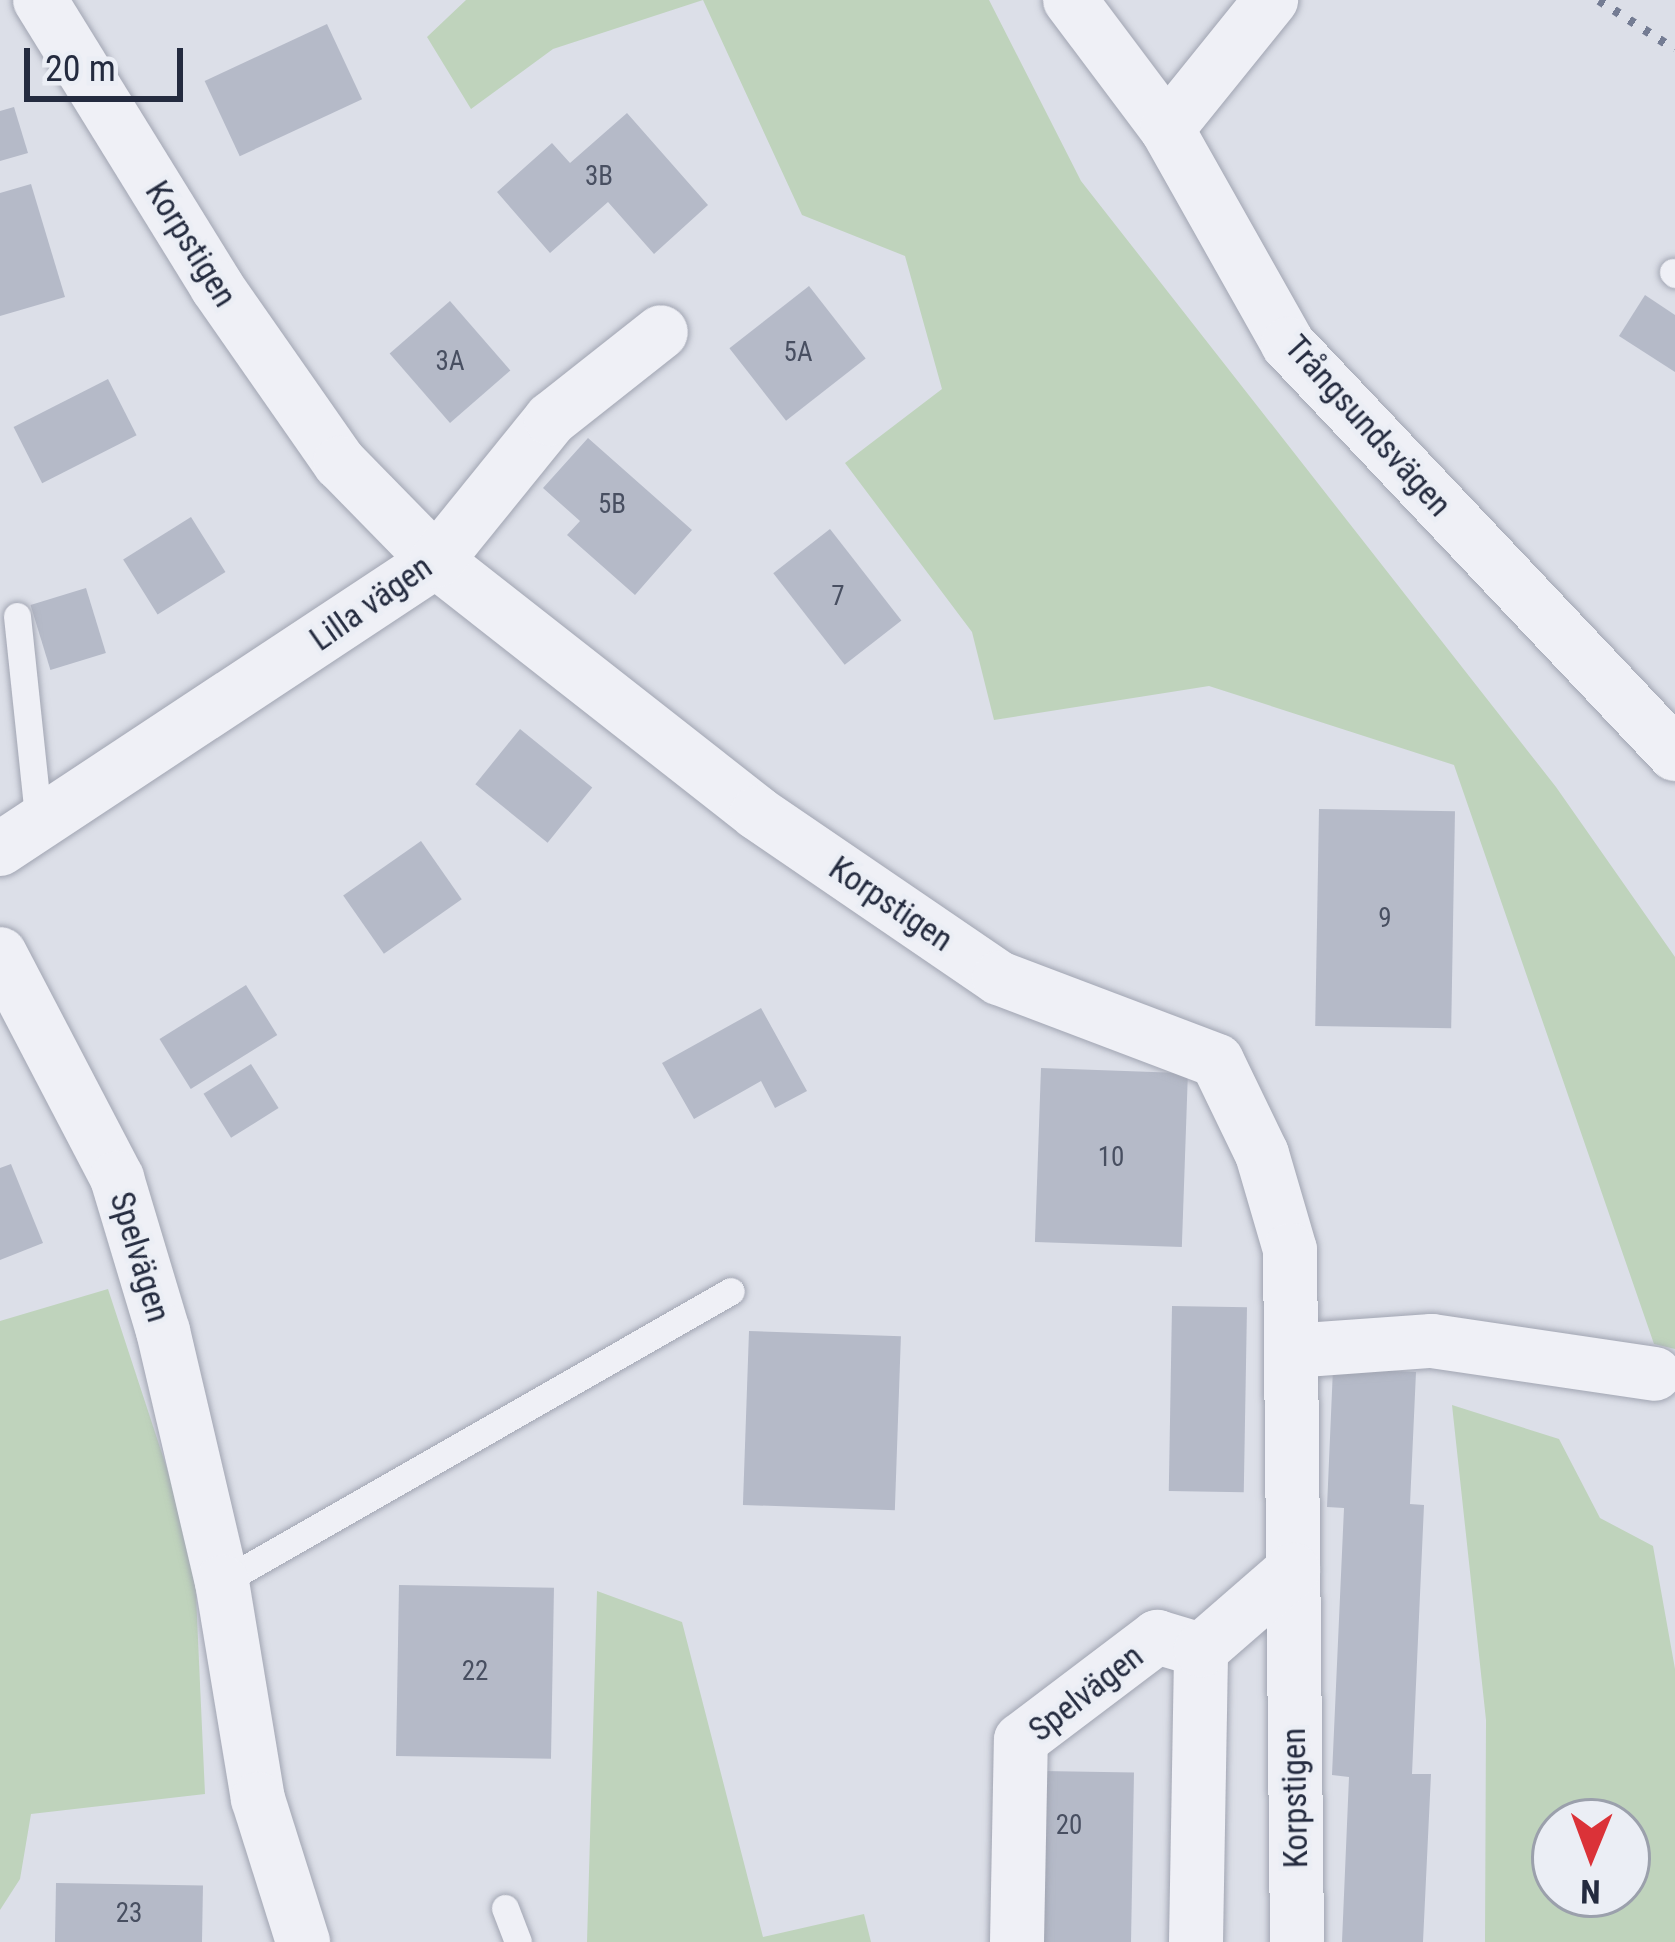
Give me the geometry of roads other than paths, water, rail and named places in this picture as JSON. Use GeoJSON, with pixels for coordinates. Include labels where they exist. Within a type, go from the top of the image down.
{"type":"FeatureCollection","features":[{"type":"Feature","properties":{"kind":"street","name":"Korpstigen"},"geometry":{"type":"LineString","coordinates":[[40,0],[217,287],[340,464],[436,562],[757,813],[999,977],[1217,1061],[1262,1154],[1290,1250],[1297,1942]]}},
{"type":"Feature","properties":{"kind":"street","name":"Trångsundsvägen"},"geometry":{"type":"LineString","coordinates":[[1070,0],[1167,129],[1288,344],[1675,754]]}},
{"type":"Feature","properties":{"kind":"street"},"geometry":{"type":"LineString","coordinates":[[1167,129],[1271,0]]}},
{"type":"Feature","properties":{"kind":"street","name":"Lilla vägen"},"geometry":{"type":"LineString","coordinates":[[20,837],[436,562],[551,419],[661,332]]}},
{"type":"Feature","properties":{"kind":"street","name":"Spelvägen"},"geometry":{"type":"LineString","coordinates":[[0,954],[117,1178],[163,1331],[222,1582],[258,1798],[303,1942]]}},
{"type":"Feature","properties":{"kind":"street"},"geometry":{"type":"LineString","coordinates":[[1291,1352],[1432,1341],[1655,1374]]}},
{"type":"Feature","properties":{"kind":"street"},"geometry":{"type":"LineString","coordinates":[[1196,1942],[1202,1650],[1293,1570]]}},
{"type":"Feature","properties":{"kind":"street","name":"Spelvägen"},"geometry":{"type":"LineString","coordinates":[[1017,1942],[1021,1739],[1157,1636],[1202,1650]]}},
{"type":"Feature","properties":{"kind":"lane","name":"Lilla vägen"},"geometry":{"type":"LineString","coordinates":[[17,616],[20,837]]}},
{"type":"Feature","properties":{"kind":"lane"},"geometry":{"type":"LineString","coordinates":[[222,1582],[731,1291]]}},
{"type":"Feature","properties":{"kind":"lane"},"geometry":{"type":"LineString","coordinates":[[506,1908],[518,1942]]}},
{"type":"Feature","properties":{"kind":"railway"},"geometry":{"type":"LineString","coordinates":[[1599,0],[1675,49]]}}]}
